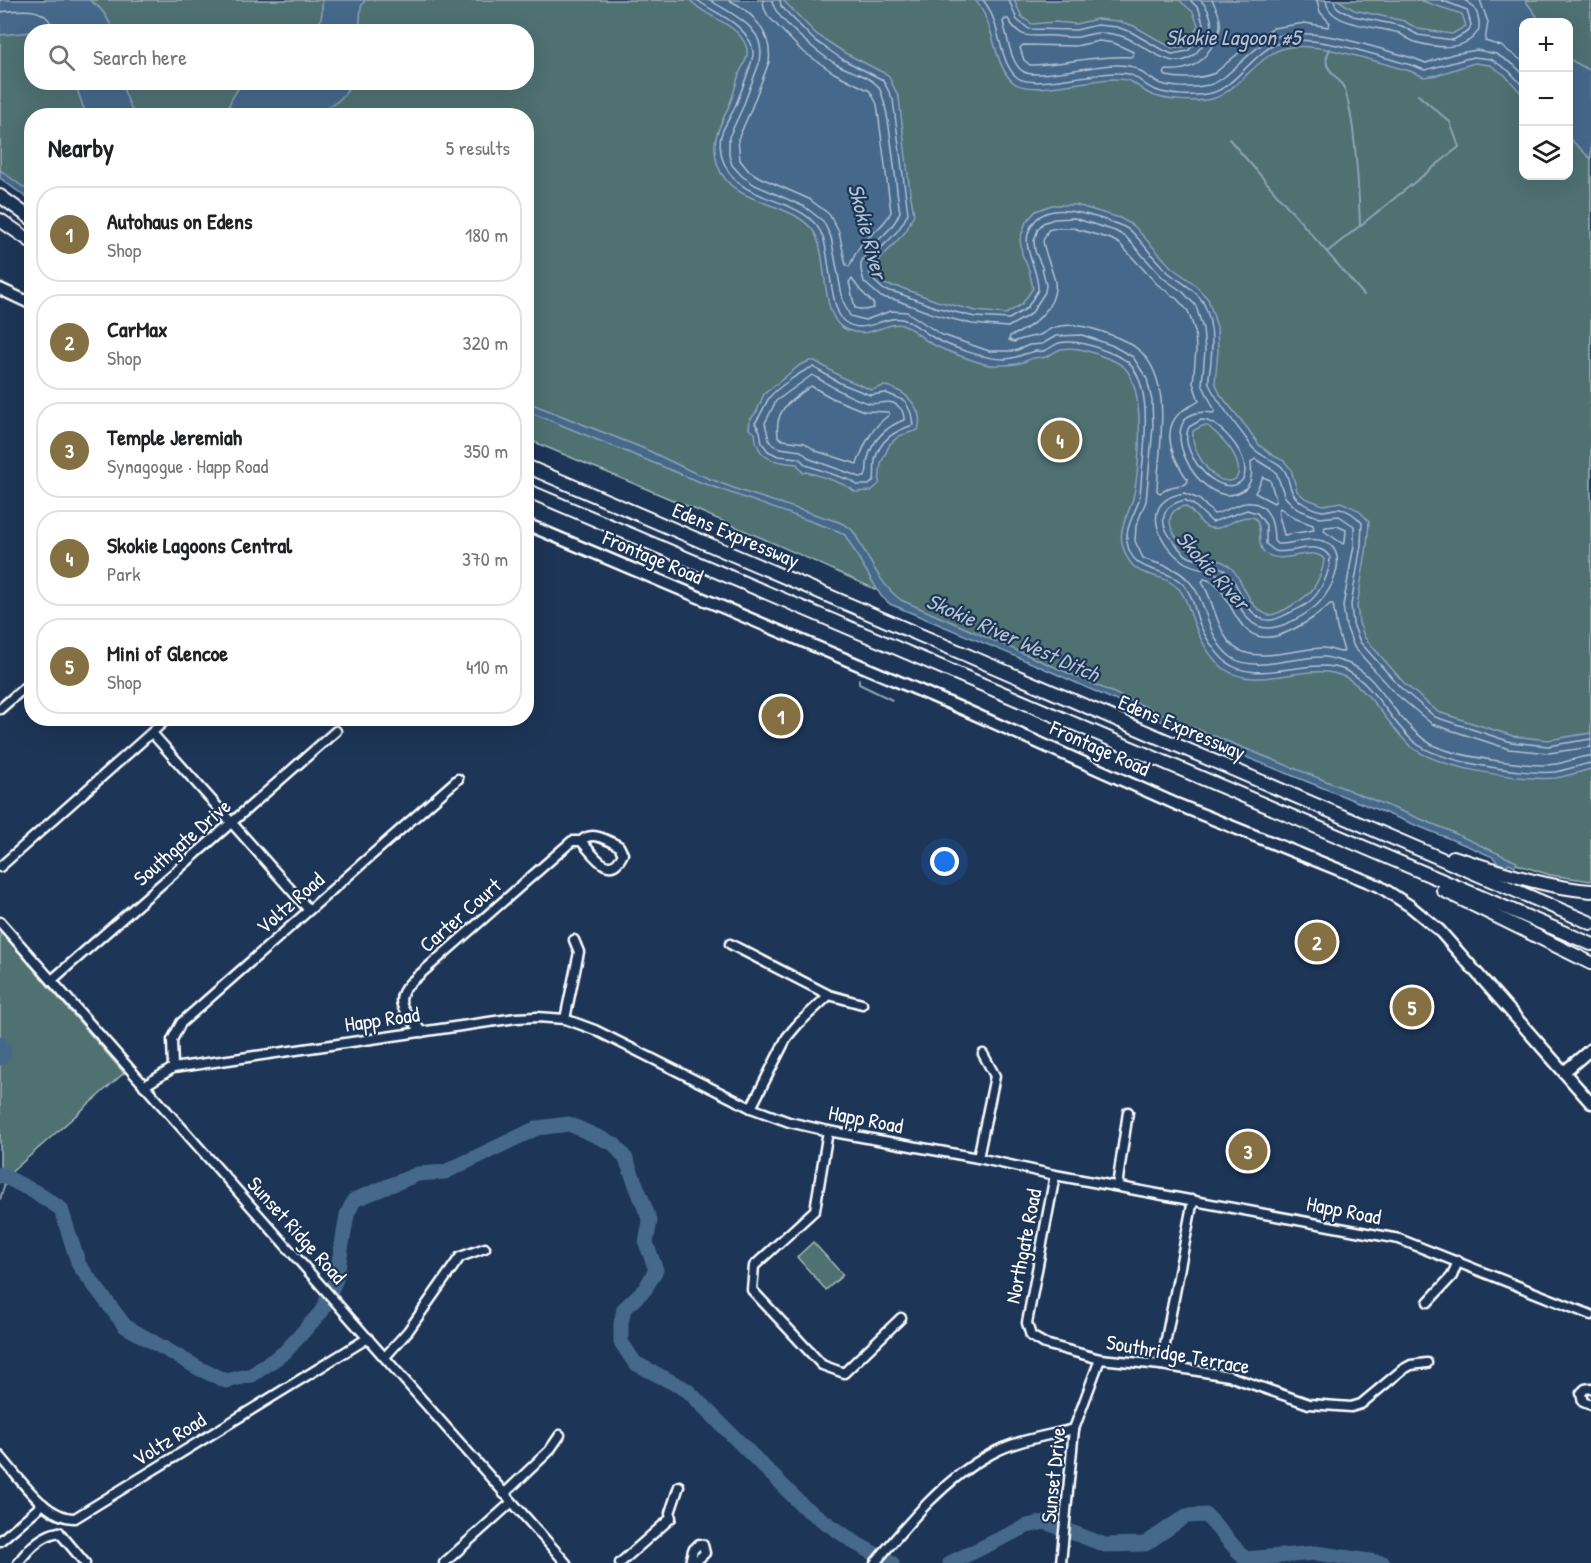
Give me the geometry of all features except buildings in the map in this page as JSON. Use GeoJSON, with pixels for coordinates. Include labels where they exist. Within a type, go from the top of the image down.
{"type":"FeatureCollection","features":[{"type":"Feature","properties":{"kind":"highway"},"geometry":{"type":"LineString","coordinates":[[0,196],[24,213]]}},
{"type":"Feature","properties":{"kind":"highway"},"geometry":{"type":"LineString","coordinates":[[0,220],[24,237]]}},
{"type":"Feature","properties":{"kind":"highway","name":"Edens Expressway"},"geometry":{"type":"LineString","coordinates":[[534,469],[1591,923]]}},
{"type":"Feature","properties":{"kind":"highway","name":"Edens Expressway"},"geometry":{"type":"LineString","coordinates":[[534,493],[1591,944]]}},
{"type":"Feature","properties":{"kind":"highway"},"geometry":{"type":"LineString","coordinates":[[1390,837],[1513,875],[1571,890],[1591,891]]}},
{"type":"Feature","properties":{"kind":"highway"},"geometry":{"type":"LineString","coordinates":[[1381,856],[1465,902],[1591,963]]}},
{"type":"Feature","properties":{"kind":"main road"},"geometry":{"type":"LineString","coordinates":[[0,289],[24,300]]}},
{"type":"Feature","properties":{"kind":"main road","name":"Frontage Road"},"geometry":{"type":"LineString","coordinates":[[534,527],[963,709],[1176,804],[1378,886],[1410,906],[1439,930],[1591,1103]]}},
{"type":"Feature","properties":{"kind":"main road"},"geometry":{"type":"LineString","coordinates":[[1564,1072],[1591,1049]]}},
{"type":"Feature","properties":{"kind":"street"},"geometry":{"type":"LineString","coordinates":[[0,709],[24,688]]}},
{"type":"Feature","properties":{"kind":"street"},"geometry":{"type":"LineString","coordinates":[[0,867],[159,726]]}},
{"type":"Feature","properties":{"kind":"street","name":"Southgate Drive"},"geometry":{"type":"LineString","coordinates":[[52,980],[336,731]]}},
{"type":"Feature","properties":{"kind":"street"},"geometry":{"type":"LineString","coordinates":[[152,733],[309,910]]}},
{"type":"Feature","properties":{"kind":"street","name":"Voltz Road"},"geometry":{"type":"LineString","coordinates":[[173,1068],[172,1040],[181,1023],[458,778]]}},
{"type":"Feature","properties":{"kind":"street","name":"Carter Court"},"geometry":{"type":"LineString","coordinates":[[422,1032],[402,1006],[401,992],[572,841],[581,841],[585,837],[594,835],[620,846],[622,854],[619,862],[604,865],[596,860],[581,841]]}},
{"type":"Feature","properties":{"kind":"street","name":"Sunset Ridge Road"},"geometry":{"type":"LineString","coordinates":[[0,922],[566,1563]]}},
{"type":"Feature","properties":{"kind":"street"},"geometry":{"type":"LineString","coordinates":[[565,1019],[579,952],[574,940]]}},
{"type":"Feature","properties":{"kind":"street"},"geometry":{"type":"LineString","coordinates":[[730,944],[829,995],[862,1004]]}},
{"type":"Feature","properties":{"kind":"street"},"geometry":{"type":"LineString","coordinates":[[752,1108],[788,1037],[798,1024],[829,995]]}},
{"type":"Feature","properties":{"kind":"street","name":"Happ Road"},"geometry":{"type":"LineString","coordinates":[[144,1086],[173,1068],[516,1018],[565,1019],[595,1030],[752,1108],[789,1122],[1055,1175],[1399,1239],[1591,1315]]}},
{"type":"Feature","properties":{"kind":"street"},"geometry":{"type":"LineString","coordinates":[[978,1158],[995,1076],[983,1054]]}},
{"type":"Feature","properties":{"kind":"street"},"geometry":{"type":"LineString","coordinates":[[1117,1186],[1128,1112]]}},
{"type":"Feature","properties":{"kind":"street"},"geometry":{"type":"LineString","coordinates":[[828,1131],[815,1210],[754,1266],[752,1290],[822,1365],[844,1372],[901,1318]]}},
{"type":"Feature","properties":{"kind":"street","name":"Northgate Road"},"geometry":{"type":"LineString","coordinates":[[1027,1323],[1055,1175]]}},
{"type":"Feature","properties":{"kind":"street"},"geometry":{"type":"LineString","coordinates":[[1161,1365],[1193,1200]]}},
{"type":"Feature","properties":{"kind":"street"},"geometry":{"type":"LineString","coordinates":[[385,1357],[408,1331],[460,1257],[485,1248]]}},
{"type":"Feature","properties":{"kind":"street"},"geometry":{"type":"LineString","coordinates":[[1428,1302],[1452,1276],[1458,1261]]}},
{"type":"Feature","properties":{"kind":"street","name":"Southridge Terrace"},"geometry":{"type":"LineString","coordinates":[[1027,1323],[1031,1336],[1046,1344],[1100,1359],[1161,1365],[1229,1377],[1309,1404],[1351,1407],[1361,1404],[1402,1370],[1411,1365],[1427,1363]]}},
{"type":"Feature","properties":{"kind":"street","name":"Voltz Road"},"geometry":{"type":"LineString","coordinates":[[63,1518],[75,1518],[81,1515],[368,1338]]}},
{"type":"Feature","properties":{"kind":"street","name":"Sunset Drive"},"geometry":{"type":"LineString","coordinates":[[1061,1563],[1074,1429],[1100,1359]]}},
{"type":"Feature","properties":{"kind":"street"},"geometry":{"type":"LineString","coordinates":[[1591,1388],[1581,1393],[1583,1402],[1591,1405]]}},
{"type":"Feature","properties":{"kind":"street"},"geometry":{"type":"LineString","coordinates":[[875,1563],[936,1495],[960,1474],[992,1453],[1074,1429]]}},
{"type":"Feature","properties":{"kind":"street"},"geometry":{"type":"LineString","coordinates":[[504,1494],[549,1451],[560,1435]]}},
{"type":"Feature","properties":{"kind":"street"},"geometry":{"type":"LineString","coordinates":[[0,1456],[49,1510],[63,1518],[58,1532]]}},
{"type":"Feature","properties":{"kind":"street"},"geometry":{"type":"LineString","coordinates":[[620,1563],[671,1518],[670,1513],[679,1486]]}},
{"type":"Feature","properties":{"kind":"street"},"geometry":{"type":"LineString","coordinates":[[444,1563],[512,1502]]}},
{"type":"Feature","properties":{"kind":"street"},"geometry":{"type":"LineString","coordinates":[[0,1541],[43,1504]]}},
{"type":"Feature","properties":{"kind":"street"},"geometry":{"type":"LineString","coordinates":[[18,1563],[27,1551],[48,1534],[58,1532]]}},
{"type":"Feature","properties":{"kind":"street"},"geometry":{"type":"LineString","coordinates":[[58,1532],[85,1563]]}},
{"type":"Feature","properties":{"kind":"green space"},"geometry":{"type":"Polygon","coordinates":[[[0,0],[1591,0],[1591,881],[1550,875],[1516,864],[946,624],[791,551],[534,442],[534,108],[24,108],[24,192],[0,173],[0,0]]]}},
{"type":"Feature","properties":{"kind":"green space"},"geometry":{"type":"Polygon","coordinates":[[[0,931],[124,1073],[0,1182],[0,931]]]}},
{"type":"Feature","properties":{"kind":"green space"},"geometry":{"type":"Polygon","coordinates":[[[813,1242],[843,1275],[826,1290],[797,1257],[813,1242]]]}},
{"type":"Feature","properties":{"kind":"water"},"geometry":{"type":"Polygon","coordinates":[[[0,0],[89,0],[98,6],[110,24],[24,24],[24,33],[0,35],[0,0]]]}},
{"type":"Feature","properties":{"kind":"water"},"geometry":{"type":"Polygon","coordinates":[[[322,0],[365,0],[361,7],[360,24],[320,24],[322,0]]]}},
{"type":"Feature","properties":{"kind":"water","name":"Skokie River"},"geometry":{"type":"Polygon","coordinates":[[[690,0],[783,0],[816,34],[845,53],[888,75],[899,98],[914,214],[906,231],[874,266],[876,275],[886,285],[976,311],[1006,314],[1022,304],[1033,288],[1022,254],[1020,239],[1026,222],[1036,211],[1052,205],[1076,205],[1120,218],[1134,226],[1172,268],[1192,282],[1208,299],[1217,327],[1218,351],[1215,382],[1220,394],[1259,445],[1284,461],[1291,469],[1297,491],[1305,498],[1323,505],[1341,502],[1358,510],[1369,521],[1357,606],[1359,623],[1365,638],[1405,684],[1438,712],[1513,736],[1548,740],[1591,733],[1591,769],[1555,778],[1540,778],[1499,775],[1454,766],[1418,751],[1406,742],[1369,697],[1345,677],[1315,672],[1250,678],[1235,675],[1222,667],[1202,641],[1179,589],[1163,579],[1140,571],[1128,559],[1123,547],[1121,534],[1136,485],[1139,450],[1136,392],[1124,367],[1094,353],[1072,348],[1016,364],[990,365],[971,360],[930,343],[903,325],[890,325],[863,333],[845,329],[831,312],[822,255],[814,232],[804,221],[736,189],[725,180],[718,166],[715,140],[746,60],[747,50],[736,31],[690,0]],[[1202,426],[1193,431],[1198,455],[1215,476],[1222,480],[1234,480],[1238,466],[1231,450],[1208,426],[1202,426]],[[1185,506],[1172,514],[1170,520],[1174,534],[1184,546],[1195,553],[1220,560],[1229,566],[1238,576],[1251,601],[1262,612],[1269,615],[1280,612],[1299,601],[1313,589],[1324,559],[1319,555],[1272,557],[1265,553],[1260,545],[1259,527],[1255,518],[1243,518],[1219,528],[1207,527],[1185,506]]]}},
{"type":"Feature","properties":{"kind":"water","name":"Skokie Lagoon #5"},"geometry":{"type":"Polygon","coordinates":[[[975,0],[1014,0],[1022,17],[1032,24],[1055,22],[1076,24],[1097,19],[1118,21],[1134,26],[1172,48],[1184,47],[1198,25],[1193,12],[1179,0],[1338,0],[1354,10],[1404,21],[1418,29],[1452,34],[1466,26],[1462,14],[1419,0],[1525,0],[1538,18],[1519,18],[1519,91],[1505,75],[1490,65],[1474,63],[1424,77],[1347,54],[1314,47],[1299,47],[1276,51],[1233,87],[1215,98],[1181,100],[1154,96],[1130,81],[1122,79],[1033,88],[1021,86],[1013,82],[1001,65],[982,9],[975,0]]]}},
{"type":"Feature","properties":{"kind":"water"},"geometry":{"type":"Polygon","coordinates":[[[1573,61],[1591,71],[1591,159],[1573,142],[1573,61]]]}},
{"type":"Feature","properties":{"kind":"water"},"geometry":{"type":"Polygon","coordinates":[[[77,90],[124,90],[131,108],[84,108],[77,90]]]}},
{"type":"Feature","properties":{"kind":"water"},"geometry":{"type":"Polygon","coordinates":[[[237,90],[347,90],[341,98],[326,108],[228,108],[237,90]]]}},
{"type":"Feature","properties":{"kind":"water"},"geometry":{"type":"Polygon","coordinates":[[[0,170],[24,188],[24,196],[0,178],[0,170]]]}},
{"type":"Feature","properties":{"kind":"water"},"geometry":{"type":"Polygon","coordinates":[[[815,361],[843,378],[872,390],[885,386],[894,389],[905,395],[917,411],[918,430],[899,436],[890,444],[881,463],[879,484],[871,491],[855,492],[832,480],[807,472],[803,473],[797,464],[768,458],[759,449],[755,433],[749,429],[750,420],[757,411],[764,394],[800,365],[815,361]]]}},
{"type":"Feature","properties":{"kind":"water"},"geometry":{"type":"Polygon","coordinates":[[[534,405],[645,449],[695,473],[741,491],[839,522],[853,531],[886,586],[901,600],[1194,728],[1443,828],[1517,862],[1515,866],[1509,863],[1506,866],[1499,864],[1493,857],[1470,847],[1206,741],[1034,664],[890,604],[881,596],[845,535],[700,482],[534,414],[534,405]]]}},
{"type":"Feature","properties":{"kind":"waterway"},"geometry":{"type":"LineString","coordinates":[[1330,49],[1326,61],[1327,66],[1344,88],[1351,114],[1357,165],[1360,226]]}},
{"type":"Feature","properties":{"kind":"waterway"},"geometry":{"type":"LineString","coordinates":[[1327,252],[1459,147],[1450,122],[1418,95]]}},
{"type":"Feature","properties":{"kind":"waterway"},"geometry":{"type":"LineString","coordinates":[[1229,139],[1364,295]]}},
{"type":"Feature","properties":{"kind":"waterway"},"geometry":{"type":"LineString","coordinates":[[859,679],[859,684],[892,700]]}},
{"type":"Feature","properties":{"kind":"waterway"},"geometry":{"type":"LineString","coordinates":[[0,1044],[4,1052],[0,1058]]}},
{"type":"Feature","properties":{"kind":"waterway"},"geometry":{"type":"LineString","coordinates":[[0,1174],[37,1193],[61,1209],[79,1265],[125,1326],[200,1369],[226,1381],[252,1375],[285,1352],[322,1311],[336,1279],[347,1215],[354,1200],[418,1174],[445,1172],[537,1128],[569,1124],[614,1144],[626,1159],[650,1221],[646,1243],[656,1270],[645,1289],[624,1309],[621,1323],[621,1342],[635,1363],[687,1390],[805,1508],[857,1544],[892,1563]]}},
{"type":"Feature","properties":{"kind":"waterway"},"geometry":{"type":"LineString","coordinates":[[0,1199],[7,1178]]}},
{"type":"Feature","properties":{"kind":"waterway"},"geometry":{"type":"LineString","coordinates":[[950,1563],[1027,1526],[1045,1522],[1105,1545],[1145,1544],[1186,1516],[1206,1515],[1245,1559],[1316,1553],[1383,1563]]}},
{"type":"Feature","properties":{"kind":"place","name":"Skokie Lagoons Central"},"geometry":{"type":"Point","coordinates":[1060,440]}},
{"type":"Feature","properties":{"kind":"place","name":"Autohaus on Edens"},"geometry":{"type":"Point","coordinates":[781,716]}},
{"type":"Feature","properties":{"kind":"place","name":"CarMax"},"geometry":{"type":"Point","coordinates":[1317,942]}},
{"type":"Feature","properties":{"kind":"place","name":"Mini of Glencoe"},"geometry":{"type":"Point","coordinates":[1412,1007]}},
{"type":"Feature","properties":{"kind":"place","name":"Temple Jeremiah"},"geometry":{"type":"Point","coordinates":[1248,1151]}},
{"type":"Feature","properties":{"kind":"water label","name":"Skokie River West Ditch"},"geometry":{"type":"Point","coordinates":[1013,637]}}]}
